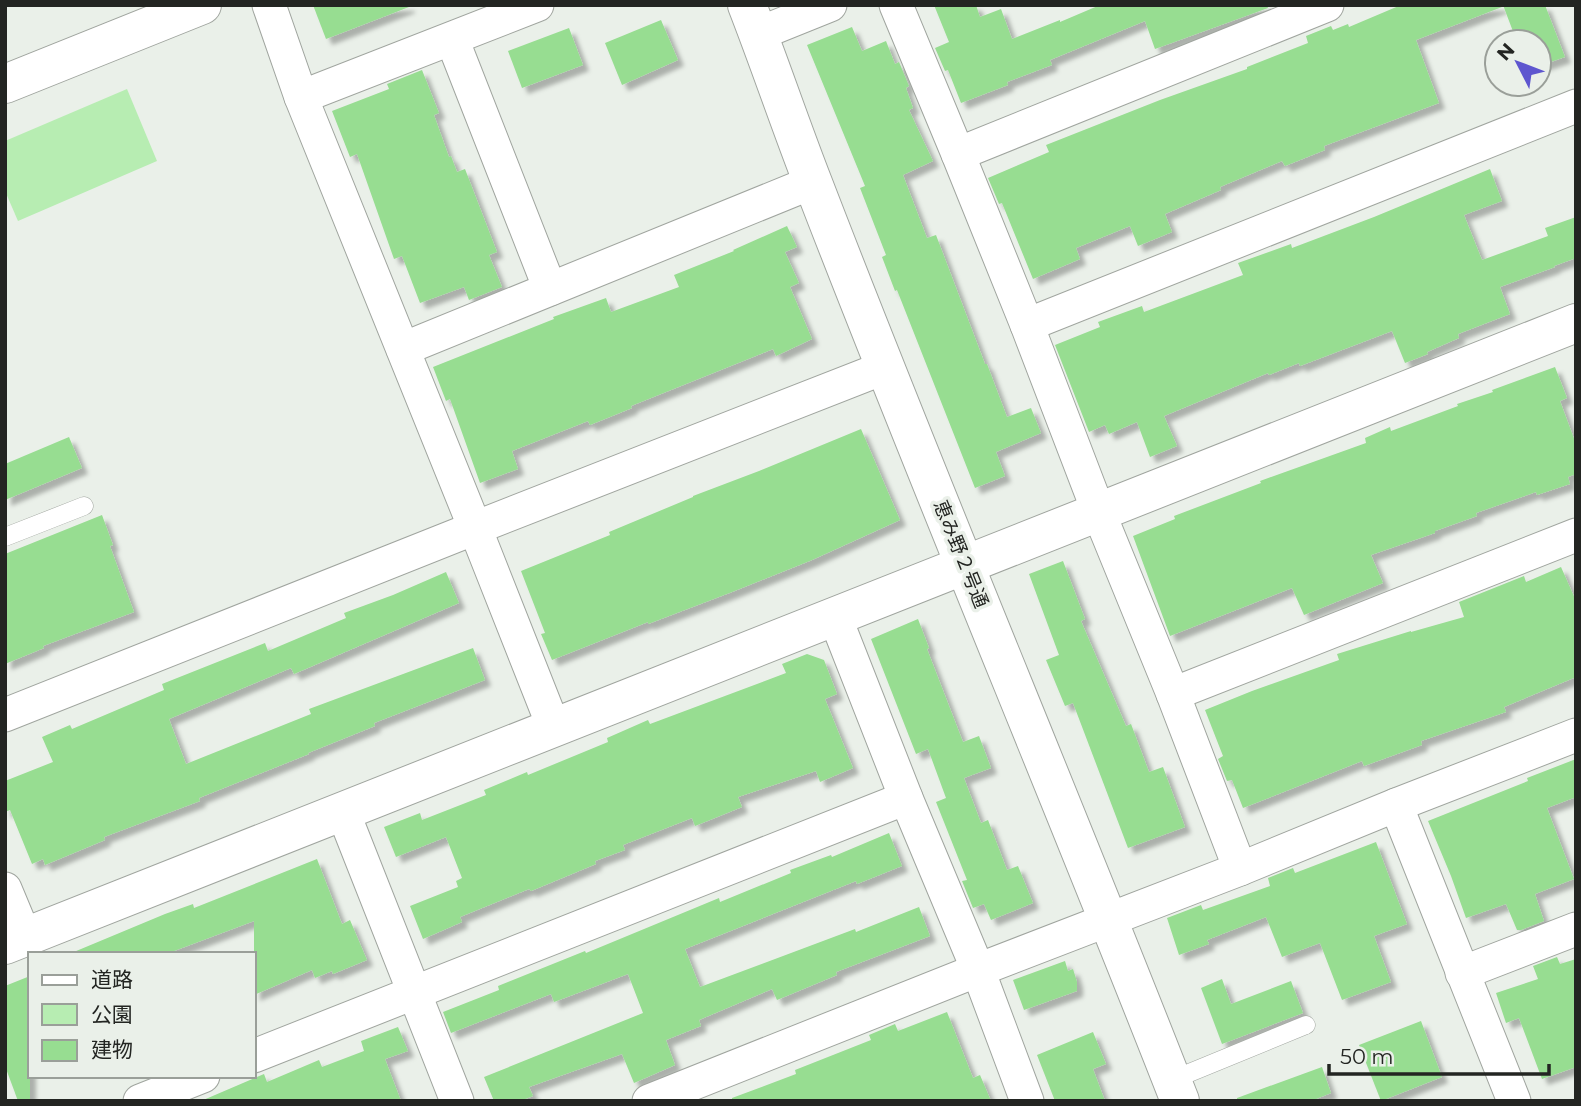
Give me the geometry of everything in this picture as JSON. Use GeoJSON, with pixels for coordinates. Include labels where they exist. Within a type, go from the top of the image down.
{"type":"FeatureCollection","features":[{"type":"Feature","properties":{"kind":"street"},"geometry":{"type":"LineString","coordinates":[[5,84],[202,5]]}},
{"type":"Feature","properties":{"kind":"street"},"geometry":{"type":"LineString","coordinates":[[269,5],[302,97],[554,729]]}},
{"type":"Feature","properties":{"kind":"street"},"geometry":{"type":"LineString","coordinates":[[302,97],[537,5]]}},
{"type":"Feature","properties":{"kind":"street"},"geometry":{"type":"LineString","coordinates":[[753,20],[830,5]]}},
{"type":"Feature","properties":{"kind":"street"},"geometry":{"type":"LineString","coordinates":[[896,5],[1027,325],[1240,869]]}},
{"type":"Feature","properties":{"kind":"street"},"geometry":{"type":"LineString","coordinates":[[958,154],[1327,5]]}},
{"type":"Feature","properties":{"kind":"street","name":"恵み野２号通"},"geometry":{"type":"LineString","coordinates":[[753,20],[886,368],[1176,1091]]}},
{"type":"Feature","properties":{"kind":"street"},"geometry":{"type":"LineString","coordinates":[[452,39],[550,289]]}},
{"type":"Feature","properties":{"kind":"street"},"geometry":{"type":"LineString","coordinates":[[1027,325],[1576,106]]}},
{"type":"Feature","properties":{"kind":"street"},"geometry":{"type":"LineString","coordinates":[[403,349],[813,182]]}},
{"type":"Feature","properties":{"kind":"street"},"geometry":{"type":"LineString","coordinates":[[5,889],[15,941],[1576,323]]}},
{"type":"Feature","properties":{"kind":"street"},"geometry":{"type":"LineString","coordinates":[[5,715],[886,368]]}},
{"type":"Feature","properties":{"kind":"street"},"geometry":{"type":"LineString","coordinates":[[1173,694],[1576,535]]}},
{"type":"Feature","properties":{"kind":"street"},"geometry":{"type":"LineString","coordinates":[[835,617],[978,970],[1027,1101]]}},
{"type":"Feature","properties":{"kind":"street"},"geometry":{"type":"LineString","coordinates":[[649,1101],[1576,735]]}},
{"type":"Feature","properties":{"kind":"street"},"geometry":{"type":"LineString","coordinates":[[256,1055],[906,797]]}},
{"type":"Feature","properties":{"kind":"street"},"geometry":{"type":"LineString","coordinates":[[1396,805],[1514,1101]]}},
{"type":"Feature","properties":{"kind":"street"},"geometry":{"type":"LineString","coordinates":[[343,812],[457,1101]]}},
{"type":"Feature","properties":{"kind":"street"},"geometry":{"type":"LineString","coordinates":[[1462,973],[1576,929]]}},
{"type":"Feature","properties":{"kind":"street"},"geometry":{"type":"LineString","coordinates":[[140,1101],[198,1078]]}},
{"type":"Feature","properties":{"kind":"lane"},"geometry":{"type":"LineString","coordinates":[[5,537],[84,506]]}},
{"type":"Feature","properties":{"kind":"lane"},"geometry":{"type":"LineString","coordinates":[[1176,1091],[1306,1025]]}},
{"type":"Feature","properties":{"kind":"green space"},"geometry":{"type":"Polygon","coordinates":[[[127,89],[157,161],[18,221],[5,191],[5,141],[127,89]]]}},
{"type":"Feature","properties":{"kind":"building"},"geometry":{"type":"Polygon","coordinates":[[[313,5],[409,5],[409,7],[326,39],[313,5]]]}},
{"type":"Feature","properties":{"kind":"building"},"geometry":{"type":"Polygon","coordinates":[[[934,5],[976,5],[980,17],[1001,9],[1012,39],[1100,5],[1267,5],[1268,8],[1155,49],[1145,21],[1050,60],[1052,65],[961,103],[948,70],[945,71],[935,48],[949,42],[934,5]]]}},
{"type":"Feature","properties":{"kind":"building"},"geometry":{"type":"Polygon","coordinates":[[[1401,5],[1502,7],[1416,40],[1439,103],[1324,146],[1325,150],[1285,166],[1282,161],[1220,187],[1221,190],[1165,214],[1172,232],[1138,246],[1130,226],[1076,248],[1080,259],[1033,279],[1002,203],[999,204],[988,178],[1049,152],[1046,145],[1308,43],[1306,36],[1331,26],[1333,30],[1348,24],[1349,27],[1401,5]]]}},
{"type":"Feature","properties":{"kind":"building"},"geometry":{"type":"Polygon","coordinates":[[[1503,5],[1545,5],[1565,57],[1553,61],[1553,28],[1512,28],[1503,5]]]}},
{"type":"Feature","properties":{"kind":"building"},"geometry":{"type":"Polygon","coordinates":[[[661,20],[678,60],[622,85],[605,43],[661,20]]]}},
{"type":"Feature","properties":{"kind":"building"},"geometry":{"type":"Polygon","coordinates":[[[852,27],[862,51],[886,41],[895,64],[899,62],[909,86],[906,88],[913,108],[909,110],[933,161],[903,175],[927,238],[936,235],[1007,417],[1031,408],[1041,433],[996,452],[1005,476],[975,488],[882,257],[886,255],[860,188],[865,186],[807,45],[852,27]]]}},
{"type":"Feature","properties":{"kind":"building"},"geometry":{"type":"Polygon","coordinates":[[[569,28],[583,65],[522,88],[508,51],[569,28]]]}},
{"type":"Feature","properties":{"kind":"building"},"geometry":{"type":"Polygon","coordinates":[[[422,70],[439,113],[434,115],[449,157],[451,156],[457,172],[465,169],[497,252],[489,255],[502,287],[469,300],[464,287],[420,303],[402,256],[394,259],[357,154],[350,157],[332,111],[389,89],[387,84],[422,70]]]}},
{"type":"Feature","properties":{"kind":"building"},"geometry":{"type":"Polygon","coordinates":[[[1490,169],[1502,201],[1464,215],[1482,260],[1548,236],[1545,228],[1576,217],[1576,258],[1500,287],[1510,314],[1458,334],[1459,338],[1405,363],[1392,331],[1300,366],[1299,363],[1269,375],[1268,373],[1164,416],[1177,446],[1150,457],[1137,422],[1109,434],[1105,425],[1089,432],[1055,345],[1100,327],[1098,322],[1142,306],[1144,312],[1243,275],[1238,263],[1291,244],[1292,248],[1490,169]]]}},
{"type":"Feature","properties":{"kind":"building"},"geometry":{"type":"Polygon","coordinates":[[[787,226],[797,247],[785,252],[799,283],[790,287],[812,339],[776,356],[773,349],[590,425],[588,421],[512,451],[518,469],[480,483],[450,399],[446,401],[433,367],[606,298],[611,312],[679,287],[674,275],[787,226]]]}},
{"type":"Feature","properties":{"kind":"building"},"geometry":{"type":"Polygon","coordinates":[[[1555,367],[1567,398],[1560,401],[1576,444],[1576,474],[1568,477],[1570,484],[1537,495],[1536,492],[1476,513],[1477,516],[1435,533],[1371,555],[1383,583],[1304,615],[1292,588],[1170,636],[1133,536],[1175,519],[1174,516],[1261,483],[1260,481],[1366,443],[1365,438],[1390,427],[1391,431],[1555,367]]]}},
{"type":"Feature","properties":{"kind":"building"},"geometry":{"type":"Polygon","coordinates":[[[861,429],[900,520],[812,560],[552,660],[541,634],[545,633],[521,571],[610,535],[609,532],[693,496],[861,429]]]}},
{"type":"Feature","properties":{"kind":"building"},"geometry":{"type":"Polygon","coordinates":[[[69,437],[82,468],[5,500],[5,464],[69,437]]]}},
{"type":"Feature","properties":{"kind":"building"},"geometry":{"type":"Polygon","coordinates":[[[102,515],[113,545],[110,546],[134,612],[43,646],[44,648],[5,664],[5,554],[102,515]]]}},
{"type":"Feature","properties":{"kind":"building"},"geometry":{"type":"Polygon","coordinates":[[[1063,561],[1085,619],[1081,621],[1126,726],[1131,724],[1149,772],[1163,767],[1185,827],[1128,848],[1073,703],[1065,706],[1046,660],[1059,655],[1029,574],[1063,561]]]}},
{"type":"Feature","properties":{"kind":"building"},"geometry":{"type":"Polygon","coordinates":[[[1561,567],[1576,601],[1576,677],[1504,707],[1506,712],[1421,741],[1422,745],[1364,766],[1362,761],[1243,808],[1232,780],[1227,781],[1218,759],[1223,756],[1205,710],[1339,660],[1337,654],[1464,617],[1459,602],[1524,576],[1526,582],[1561,567]]]}},
{"type":"Feature","properties":{"kind":"building"},"geometry":{"type":"Polygon","coordinates":[[[446,572],[459,603],[294,674],[291,668],[169,719],[186,764],[311,714],[309,709],[473,648],[485,680],[374,723],[375,726],[199,798],[200,801],[104,837],[105,840],[45,865],[43,859],[32,864],[10,810],[5,812],[5,781],[53,762],[42,737],[70,725],[72,729],[164,690],[162,684],[265,643],[268,651],[346,618],[344,613],[446,572]]]}},
{"type":"Feature","properties":{"kind":"building"},"geometry":{"type":"Polygon","coordinates":[[[918,619],[963,742],[979,736],[991,768],[964,778],[981,823],[988,820],[1007,870],[1018,866],[1033,903],[991,920],[984,904],[973,908],[962,881],[967,880],[936,802],[946,798],[928,749],[916,754],[871,639],[918,619]]]}},
{"type":"Feature","properties":{"kind":"building"},"geometry":{"type":"Polygon","coordinates":[[[807,654],[824,660],[837,694],[825,699],[853,768],[820,782],[816,771],[738,797],[742,807],[695,826],[692,818],[623,845],[625,850],[595,861],[596,864],[460,917],[462,922],[423,939],[410,906],[458,887],[456,881],[462,878],[446,837],[396,857],[384,827],[420,813],[422,820],[486,795],[484,790],[608,742],[607,738],[648,720],[650,724],[786,673],[782,664],[807,654]]]}},
{"type":"Feature","properties":{"kind":"building"},"geometry":{"type":"Polygon","coordinates":[[[1576,759],[1576,797],[1547,808],[1574,879],[1535,894],[1544,921],[1521,930],[1517,930],[1506,904],[1466,918],[1428,821],[1576,759]]]}},
{"type":"Feature","properties":{"kind":"building"},"geometry":{"type":"Polygon","coordinates":[[[889,833],[902,866],[857,884],[856,881],[685,949],[700,987],[919,907],[930,936],[836,972],[837,975],[777,1000],[772,989],[699,1020],[701,1026],[666,1040],[675,1065],[634,1083],[622,1054],[529,1087],[533,1096],[520,1101],[494,1101],[484,1077],[643,1013],[628,974],[554,1002],[551,994],[451,1033],[443,1012],[499,990],[498,986],[719,898],[720,902],[791,873],[790,870],[831,855],[832,857],[889,833]]]}},
{"type":"Feature","properties":{"kind":"building"},"geometry":{"type":"Polygon","coordinates":[[[1376,842],[1407,924],[1374,936],[1391,982],[1342,1000],[1320,943],[1282,957],[1266,917],[1207,940],[1209,944],[1179,955],[1167,918],[1201,905],[1203,910],[1270,886],[1268,878],[1293,868],[1295,873],[1376,842]]]}},
{"type":"Feature","properties":{"kind":"building"},"geometry":{"type":"Polygon","coordinates":[[[317,859],[342,924],[350,920],[367,960],[333,974],[332,971],[315,978],[312,970],[256,994],[254,921],[171,952],[74,952],[165,914],[193,904],[194,908],[317,859]]]}},
{"type":"Feature","properties":{"kind":"building"},"geometry":{"type":"Polygon","coordinates":[[[1557,957],[1560,964],[1576,959],[1576,1067],[1542,1079],[1519,1018],[1506,1023],[1496,993],[1538,979],[1533,966],[1557,957]]]}},
{"type":"Feature","properties":{"kind":"building"},"geometry":{"type":"Polygon","coordinates":[[[1065,961],[1068,971],[1073,969],[1077,991],[1024,1010],[1013,980],[1065,961]]]}},
{"type":"Feature","properties":{"kind":"building"},"geometry":{"type":"Polygon","coordinates":[[[28,977],[30,1101],[18,1101],[5,1066],[5,986],[28,977]]]}},
{"type":"Feature","properties":{"kind":"building"},"geometry":{"type":"Polygon","coordinates":[[[1222,979],[1231,1004],[1291,981],[1303,1013],[1222,1044],[1201,988],[1222,979]]]}},
{"type":"Feature","properties":{"kind":"building"},"geometry":{"type":"Polygon","coordinates":[[[947,1012],[973,1078],[980,1075],[991,1101],[732,1101],[732,1098],[796,1074],[795,1070],[871,1040],[869,1035],[895,1024],[898,1031],[947,1012]]]}},
{"type":"Feature","properties":{"kind":"building"},"geometry":{"type":"Polygon","coordinates":[[[1421,1021],[1442,1077],[1381,1101],[1359,1045],[1421,1021]]]}},
{"type":"Feature","properties":{"kind":"building"},"geometry":{"type":"Polygon","coordinates":[[[398,1027],[408,1051],[385,1059],[401,1101],[201,1101],[264,1074],[267,1082],[319,1060],[322,1067],[364,1051],[361,1041],[398,1027]]]}},
{"type":"Feature","properties":{"kind":"building"},"geometry":{"type":"Polygon","coordinates":[[[1093,1032],[1106,1064],[1093,1069],[1105,1101],[1055,1101],[1037,1055],[1093,1032]]]}},
{"type":"Feature","properties":{"kind":"building"},"geometry":{"type":"Polygon","coordinates":[[[1322,1067],[1331,1093],[1311,1101],[1237,1101],[1237,1098],[1322,1067]]]}}]}
